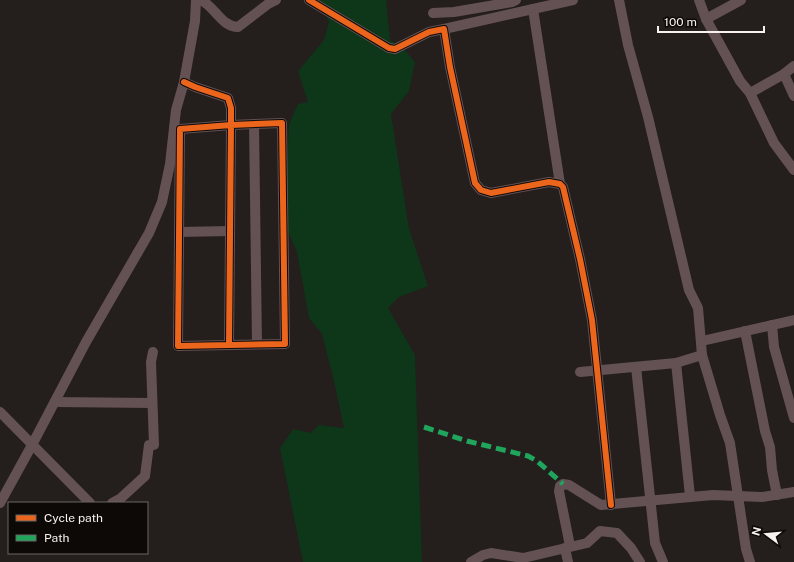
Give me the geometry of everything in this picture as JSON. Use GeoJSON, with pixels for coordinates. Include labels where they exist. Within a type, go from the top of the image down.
{"type":"FeatureCollection","features":[{"type":"Feature","properties":{"kind":"street"},"geometry":{"type":"LineString","coordinates":[[0,503],[86,342],[152,227],[162,202],[170,164],[176,110],[184,82],[195,21],[196,0]]}},
{"type":"Feature","properties":{"kind":"street"},"geometry":{"type":"LineString","coordinates":[[201,0],[208,4],[229,25],[238,27],[268,4],[276,0]]}},
{"type":"Feature","properties":{"kind":"street"},"geometry":{"type":"LineString","coordinates":[[309,0],[389,48],[396,49],[429,32],[573,0]]}},
{"type":"Feature","properties":{"kind":"street"},"geometry":{"type":"LineString","coordinates":[[433,13],[454,12],[485,4],[516,0]]}},
{"type":"Feature","properties":{"kind":"street"},"geometry":{"type":"LineString","coordinates":[[619,0],[628,45],[648,117],[689,290],[698,308],[702,355],[730,443],[746,549],[750,562]]}},
{"type":"Feature","properties":{"kind":"street"},"geometry":{"type":"LineString","coordinates":[[699,0],[706,19],[740,80],[750,93],[774,143],[794,170]]}},
{"type":"Feature","properties":{"kind":"street"},"geometry":{"type":"LineString","coordinates":[[706,19],[741,0]]}},
{"type":"Feature","properties":{"kind":"street"},"geometry":{"type":"LineString","coordinates":[[533,9],[560,184],[563,187],[580,259],[592,320],[596,371],[611,505]]}},
{"type":"Feature","properties":{"kind":"street"},"geometry":{"type":"LineString","coordinates":[[444,29],[453,82],[475,183],[481,190],[491,193],[549,182],[560,184]]}},
{"type":"Feature","properties":{"kind":"street"},"geometry":{"type":"LineString","coordinates":[[750,93],[784,74],[794,66]]}},
{"type":"Feature","properties":{"kind":"street"},"geometry":{"type":"LineString","coordinates":[[784,74],[794,96]]}},
{"type":"Feature","properties":{"kind":"street"},"geometry":{"type":"LineString","coordinates":[[184,82],[228,98],[231,108],[229,345]]}},
{"type":"Feature","properties":{"kind":"street"},"geometry":{"type":"LineString","coordinates":[[282,123],[285,344],[178,346],[180,129],[231,125],[282,123]]}},
{"type":"Feature","properties":{"kind":"street"},"geometry":{"type":"LineString","coordinates":[[254,124],[257,344]]}},
{"type":"Feature","properties":{"kind":"street"},"geometry":{"type":"LineString","coordinates":[[179,232],[230,231]]}},
{"type":"Feature","properties":{"kind":"street"},"geometry":{"type":"LineString","coordinates":[[702,341],[794,320]]}},
{"type":"Feature","properties":{"kind":"street"},"geometry":{"type":"LineString","coordinates":[[772,325],[774,347],[794,418]]}},
{"type":"Feature","properties":{"kind":"street"},"geometry":{"type":"LineString","coordinates":[[744,331],[765,431],[770,447],[772,470],[777,494]]}},
{"type":"Feature","properties":{"kind":"street"},"geometry":{"type":"LineString","coordinates":[[114,502],[121,498],[145,476],[149,445],[154,445],[151,362],[153,352]]}},
{"type":"Feature","properties":{"kind":"street"},"geometry":{"type":"LineString","coordinates":[[580,372],[676,363],[702,355]]}},
{"type":"Feature","properties":{"kind":"street"},"geometry":{"type":"LineString","coordinates":[[676,363],[690,496]]}},
{"type":"Feature","properties":{"kind":"street"},"geometry":{"type":"LineString","coordinates":[[636,367],[655,543],[663,562]]}},
{"type":"Feature","properties":{"kind":"street"},"geometry":{"type":"LineString","coordinates":[[55,402],[152,403]]}},
{"type":"Feature","properties":{"kind":"street"},"geometry":{"type":"LineString","coordinates":[[0,412],[89,502]]}},
{"type":"Feature","properties":{"kind":"street"},"geometry":{"type":"LineString","coordinates":[[568,562],[568,547],[559,491],[560,486],[563,484],[569,485],[601,505],[690,496],[762,497],[794,492]]}},
{"type":"Feature","properties":{"kind":"street"},"geometry":{"type":"LineString","coordinates":[[471,562],[491,553],[523,560],[587,543],[600,531],[617,533],[631,548],[640,562]]}},
{"type":"Feature","properties":{"kind":"green space"},"geometry":{"type":"Polygon","coordinates":[[[320,0],[386,0],[390,40],[402,47],[415,62],[409,91],[391,114],[409,229],[428,286],[399,297],[388,308],[415,355],[422,562],[303,562],[280,448],[293,429],[311,433],[319,425],[344,428],[322,334],[309,318],[297,252],[288,232],[286,178],[289,124],[298,104],[308,102],[298,71],[324,40],[329,22],[320,0]]]}},
{"type":"Feature","properties":{"kind":"marked path"},"geometry":{"type":"LineString","coordinates":[[424,427],[467,441],[528,456],[537,461],[563,484]]}},
{"type":"Feature","properties":{"kind":"cycle path"},"geometry":{"type":"LineString","coordinates":[[309,0],[389,48],[395,49],[429,32],[444,29],[450,67],[475,183],[481,190],[491,193],[549,182],[560,184],[563,187],[580,259],[592,320],[611,505]]}},
{"type":"Feature","properties":{"kind":"cycle path"},"geometry":{"type":"LineString","coordinates":[[184,82],[228,98],[231,108],[231,125],[180,129],[178,346],[285,344],[282,123],[231,125],[229,345]]}}]}
